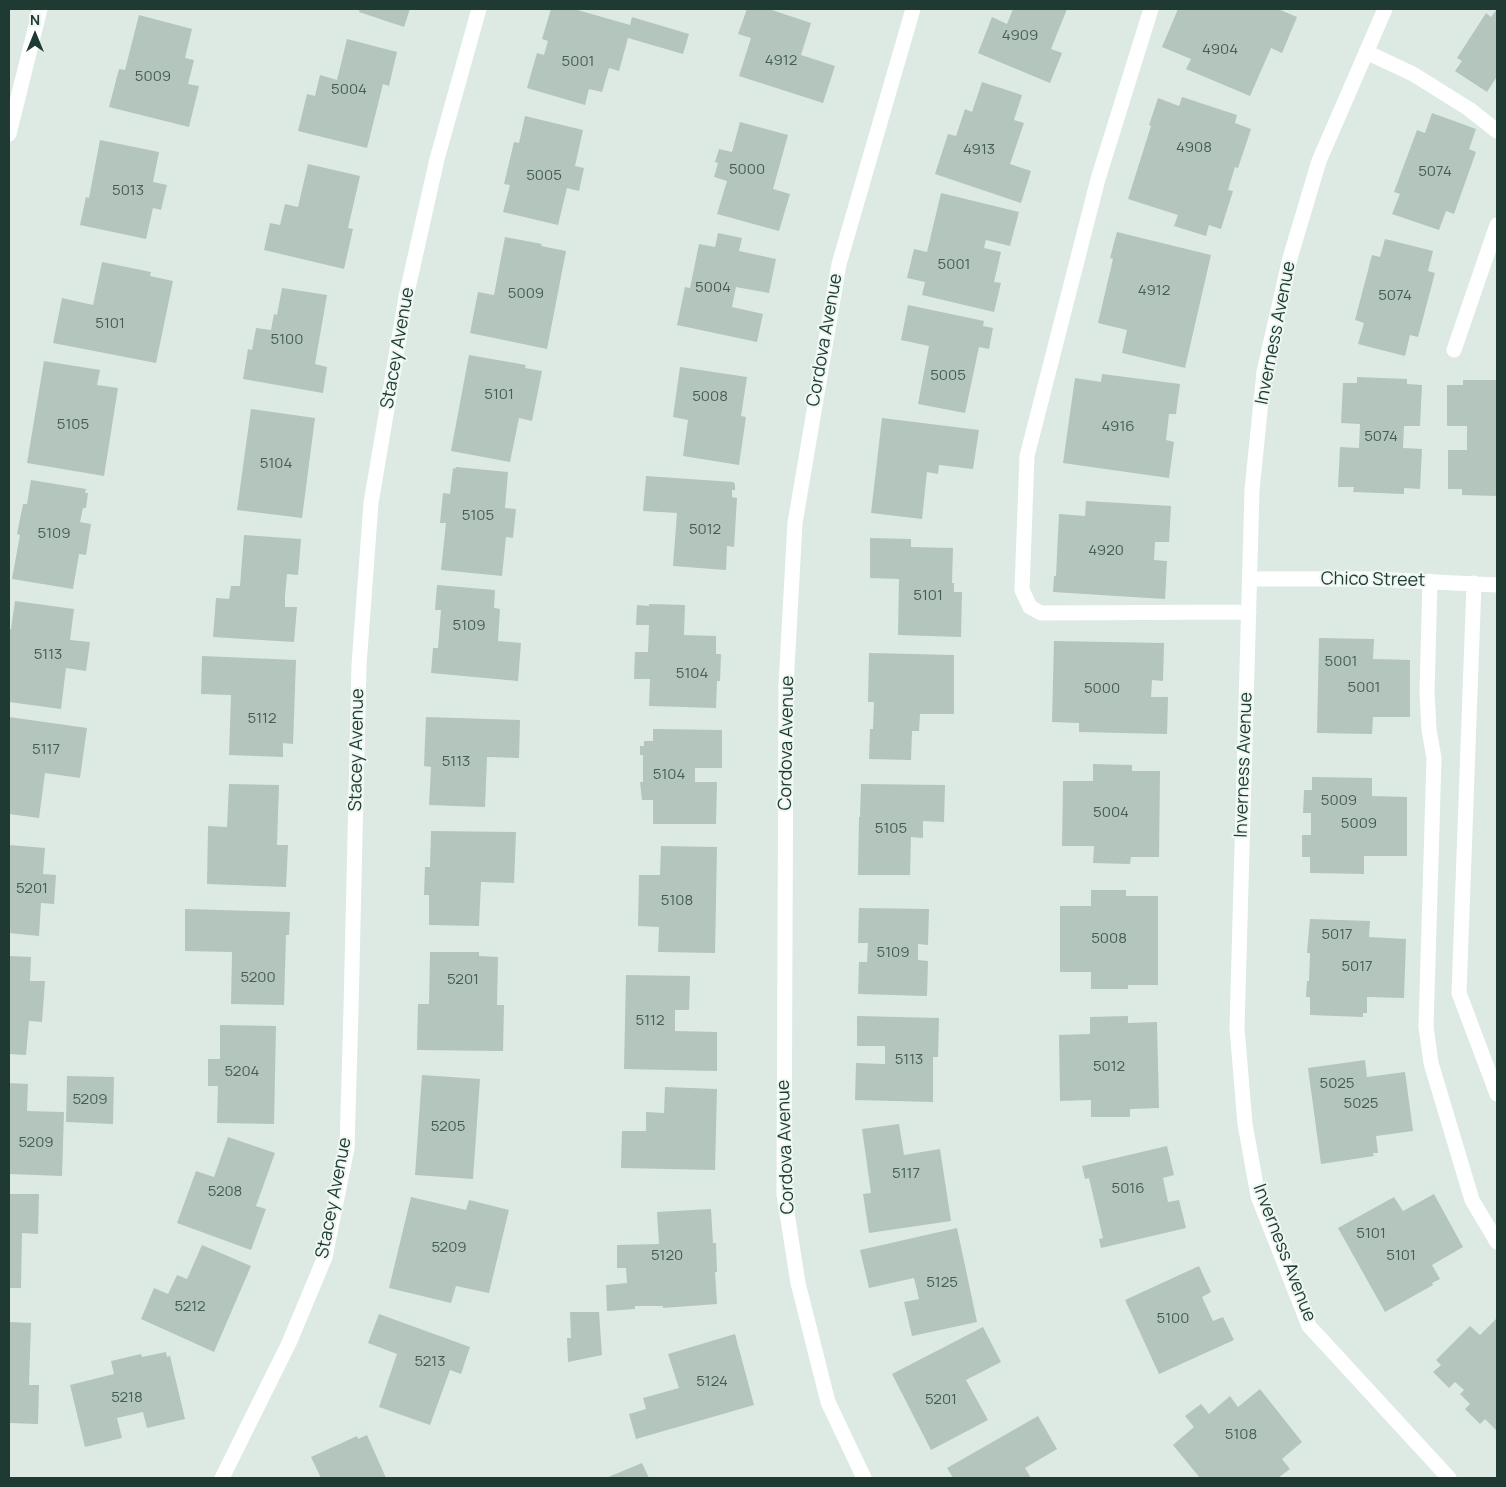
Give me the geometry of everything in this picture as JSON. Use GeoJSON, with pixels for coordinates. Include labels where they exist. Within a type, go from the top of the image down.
{"type":"FeatureCollection","features":[{"type":"Feature","properties":{"kind":"street"},"geometry":{"type":"LineString","coordinates":[[9,134],[40,9]]}},
{"type":"Feature","properties":{"kind":"street","name":"Stacey Avenue"},"geometry":{"type":"LineString","coordinates":[[222,1478],[289,1343],[325,1257],[347,1148],[359,665],[371,503],[408,288],[437,159],[479,9]]}},
{"type":"Feature","properties":{"kind":"street","name":"Cordova Avenue"},"geometry":{"type":"LineString","coordinates":[[864,1478],[828,1402],[798,1283],[784,1194],[786,684],[795,524],[839,264],[913,9]]}},
{"type":"Feature","properties":{"kind":"street"},"geometry":{"type":"LineString","coordinates":[[1151,9],[1098,179],[1027,456],[1022,590],[1030,607],[1042,613],[1249,612]]}},
{"type":"Feature","properties":{"kind":"street","name":"Inverness Avenue"},"geometry":{"type":"LineString","coordinates":[[1385,9],[1319,161],[1290,258],[1264,372],[1252,490],[1237,1028],[1245,1124],[1258,1196],[1309,1326],[1449,1478]]}},
{"type":"Feature","properties":{"kind":"street"},"geometry":{"type":"LineString","coordinates":[[1366,52],[1413,74],[1469,109],[1497,131]]}},
{"type":"Feature","properties":{"kind":"street"},"geometry":{"type":"LineString","coordinates":[[1454,350],[1497,225]]}},
{"type":"Feature","properties":{"kind":"street","name":"Chico Street"},"geometry":{"type":"LineString","coordinates":[[1250,578],[1373,578],[1497,584]]}},
{"type":"Feature","properties":{"kind":"street"},"geometry":{"type":"LineString","coordinates":[[1430,581],[1427,692],[1429,730],[1434,758],[1426,1028],[1431,1063],[1472,1200],[1497,1242]]}},
{"type":"Feature","properties":{"kind":"street"},"geometry":{"type":"LineString","coordinates":[[1474,583],[1459,993],[1497,1094]]}},
{"type":"Feature","properties":{"kind":"building"},"geometry":{"type":"Polygon","coordinates":[[[360,9],[410,9],[404,27],[359,12],[360,9]]]}},
{"type":"Feature","properties":{"kind":"building"},"geometry":{"type":"Polygon","coordinates":[[[551,9],[574,9],[630,25],[632,17],[689,34],[683,54],[628,38],[619,71],[609,68],[602,92],[589,89],[585,105],[527,88],[537,53],[544,55],[548,41],[542,39],[551,9]]]}},
{"type":"Feature","properties":{"kind":"building"},"geometry":{"type":"Polygon","coordinates":[[[747,9],[769,9],[811,23],[801,55],[835,66],[823,103],[739,76],[751,38],[738,34],[747,9]]]}},
{"type":"Feature","properties":{"kind":"building"},"geometry":{"type":"Polygon","coordinates":[[[1013,9],[1067,9],[1051,49],[1062,53],[1050,83],[978,53],[992,17],[1007,24],[1013,9]]]}},
{"type":"Feature","properties":{"kind":"building"},"geometry":{"type":"Polygon","coordinates":[[[1178,9],[1278,9],[1297,17],[1282,53],[1271,48],[1250,96],[1186,69],[1191,59],[1162,47],[1178,9]]]}},
{"type":"Feature","properties":{"kind":"building"},"geometry":{"type":"Polygon","coordinates":[[[1497,9],[1497,79],[1487,92],[1455,71],[1462,61],[1457,58],[1486,13],[1491,17],[1497,9]]]}},
{"type":"Feature","properties":{"kind":"building"},"geometry":{"type":"Polygon","coordinates":[[[139,15],[192,29],[185,58],[194,60],[188,84],[199,86],[189,127],[109,107],[119,69],[125,70],[139,15]]]}},
{"type":"Feature","properties":{"kind":"building"},"geometry":{"type":"Polygon","coordinates":[[[347,39],[397,52],[389,86],[383,84],[367,148],[298,131],[307,94],[315,96],[320,75],[337,80],[347,39]]]}},
{"type":"Feature","properties":{"kind":"building"},"geometry":{"type":"Polygon","coordinates":[[[982,82],[1022,95],[1014,120],[1024,123],[1010,164],[1031,171],[1021,203],[935,174],[948,134],[956,136],[965,109],[972,112],[982,82]]]}},
{"type":"Feature","properties":{"kind":"building"},"geometry":{"type":"Polygon","coordinates":[[[1182,97],[1237,115],[1235,123],[1251,129],[1238,168],[1235,167],[1228,190],[1233,191],[1221,229],[1209,225],[1206,236],[1174,226],[1178,215],[1128,199],[1158,98],[1179,106],[1182,97]]]}},
{"type":"Feature","properties":{"kind":"building"},"geometry":{"type":"Polygon","coordinates":[[[1432,113],[1476,129],[1469,149],[1476,152],[1454,214],[1446,211],[1439,230],[1392,214],[1400,194],[1394,192],[1417,130],[1425,133],[1432,113]]]}},
{"type":"Feature","properties":{"kind":"building"},"geometry":{"type":"Polygon","coordinates":[[[525,116],[583,130],[575,166],[584,168],[579,191],[567,188],[558,225],[503,212],[510,185],[504,184],[514,142],[519,143],[525,116]]]}},
{"type":"Feature","properties":{"kind":"building"},"geometry":{"type":"Polygon","coordinates":[[[740,122],[788,135],[773,189],[790,194],[779,231],[717,214],[727,181],[714,177],[718,163],[715,162],[719,149],[732,152],[740,122]]]}},
{"type":"Feature","properties":{"kind":"building"},"geometry":{"type":"Polygon","coordinates":[[[100,140],[159,152],[153,182],[167,185],[161,210],[153,208],[146,239],[80,225],[86,197],[89,198],[100,140]]]}},
{"type":"Feature","properties":{"kind":"building"},"geometry":{"type":"Polygon","coordinates":[[[308,164],[360,176],[348,228],[353,229],[344,269],[264,250],[270,223],[280,225],[285,204],[298,207],[308,164]]]}},
{"type":"Feature","properties":{"kind":"building"},"geometry":{"type":"Polygon","coordinates":[[[941,193],[1019,212],[1010,246],[986,240],[984,248],[1001,252],[994,282],[1001,283],[994,312],[922,295],[925,282],[907,278],[914,249],[927,252],[941,193]]]}},
{"type":"Feature","properties":{"kind":"building"},"geometry":{"type":"Polygon","coordinates":[[[1117,232],[1211,255],[1185,368],[1122,353],[1127,330],[1098,323],[1113,259],[1110,258],[1117,232]]]}},
{"type":"Feature","properties":{"kind":"building"},"geometry":{"type":"Polygon","coordinates":[[[718,233],[742,238],[739,251],[776,259],[769,293],[736,287],[732,307],[763,314],[757,342],[677,325],[685,287],[690,288],[699,244],[715,247],[718,233]]]}},
{"type":"Feature","properties":{"kind":"building"},"geometry":{"type":"Polygon","coordinates":[[[505,237],[566,251],[547,349],[470,333],[478,292],[494,295],[505,237]]]}},
{"type":"Feature","properties":{"kind":"building"},"geometry":{"type":"Polygon","coordinates":[[[1385,239],[1433,251],[1428,271],[1435,273],[1418,337],[1410,335],[1405,356],[1358,344],[1364,323],[1355,320],[1372,255],[1380,257],[1385,239]]]}},
{"type":"Feature","properties":{"kind":"building"},"geometry":{"type":"Polygon","coordinates":[[[102,262],[151,272],[150,276],[173,281],[156,363],[53,343],[62,298],[93,305],[102,262]]]}},
{"type":"Feature","properties":{"kind":"building"},"geometry":{"type":"Polygon","coordinates":[[[282,288],[327,295],[315,364],[327,367],[323,393],[243,379],[248,349],[252,350],[256,328],[271,330],[274,314],[277,315],[282,288]]]}},
{"type":"Feature","properties":{"kind":"building"},"geometry":{"type":"Polygon","coordinates":[[[908,305],[984,321],[983,326],[993,328],[989,349],[979,347],[965,413],[918,404],[929,346],[901,340],[908,305]]]}},
{"type":"Feature","properties":{"kind":"building"},"geometry":{"type":"Polygon","coordinates":[[[469,355],[526,365],[525,368],[542,371],[532,421],[519,418],[510,462],[451,451],[469,355]]]}},
{"type":"Feature","properties":{"kind":"building"},"geometry":{"type":"Polygon","coordinates":[[[44,361],[100,370],[97,385],[118,388],[104,476],[27,463],[44,361]]]}},
{"type":"Feature","properties":{"kind":"building"},"geometry":{"type":"Polygon","coordinates":[[[680,367],[747,377],[741,416],[746,417],[739,465],[683,456],[688,420],[673,417],[680,367]]]}},
{"type":"Feature","properties":{"kind":"building"},"geometry":{"type":"Polygon","coordinates":[[[1102,374],[1180,384],[1176,414],[1169,414],[1166,440],[1174,442],[1169,478],[1063,463],[1075,378],[1101,382],[1102,374]]]}},
{"type":"Feature","properties":{"kind":"building"},"geometry":{"type":"Polygon","coordinates":[[[1357,377],[1407,379],[1407,384],[1422,385],[1420,426],[1404,426],[1403,448],[1422,449],[1420,489],[1404,488],[1404,494],[1353,492],[1354,487],[1338,487],[1340,447],[1359,448],[1360,424],[1341,423],[1343,383],[1357,383],[1357,377]]]}},
{"type":"Feature","properties":{"kind":"building"},"geometry":{"type":"Polygon","coordinates":[[[1463,380],[1497,380],[1497,496],[1462,495],[1462,489],[1448,489],[1448,450],[1467,450],[1467,426],[1447,426],[1447,385],[1463,385],[1463,380]]]}},
{"type":"Feature","properties":{"kind":"building"},"geometry":{"type":"Polygon","coordinates":[[[251,409],[315,418],[302,518],[237,510],[251,409]]]}},
{"type":"Feature","properties":{"kind":"building"},"geometry":{"type":"Polygon","coordinates":[[[882,418],[979,430],[973,469],[939,465],[938,474],[927,472],[922,519],[871,513],[882,418]]]}},
{"type":"Feature","properties":{"kind":"building"},"geometry":{"type":"Polygon","coordinates":[[[456,467],[508,472],[505,508],[516,509],[513,538],[506,537],[502,576],[441,570],[446,523],[440,523],[443,493],[450,494],[453,468],[455,469],[456,467]]]}},
{"type":"Feature","properties":{"kind":"building"},"geometry":{"type":"Polygon","coordinates":[[[646,476],[733,482],[735,484],[735,490],[732,490],[732,497],[737,498],[734,547],[727,546],[726,570],[673,566],[677,513],[643,511],[646,476]]]}},
{"type":"Feature","properties":{"kind":"building"},"geometry":{"type":"Polygon","coordinates":[[[31,480],[86,489],[85,493],[88,493],[86,508],[83,508],[80,522],[91,524],[86,555],[79,554],[73,589],[12,579],[20,535],[17,534],[23,504],[27,504],[31,480]]]}},
{"type":"Feature","properties":{"kind":"building"},"geometry":{"type":"Polygon","coordinates":[[[1086,501],[1171,506],[1169,542],[1155,542],[1154,560],[1167,561],[1165,599],[1053,592],[1054,576],[1056,576],[1059,514],[1085,516],[1086,501]]]}},
{"type":"Feature","properties":{"kind":"building"},"geometry":{"type":"Polygon","coordinates":[[[244,535],[301,539],[298,575],[287,574],[285,596],[285,607],[297,607],[294,642],[213,637],[216,598],[229,599],[231,586],[240,586],[244,535]]]}},
{"type":"Feature","properties":{"kind":"building"},"geometry":{"type":"Polygon","coordinates":[[[870,538],[911,539],[911,547],[953,548],[952,583],[954,583],[954,592],[962,592],[961,637],[898,635],[899,579],[870,578],[870,538]]]}},
{"type":"Feature","properties":{"kind":"building"},"geometry":{"type":"Polygon","coordinates":[[[437,585],[495,590],[494,608],[500,609],[498,641],[521,643],[518,681],[431,673],[433,648],[438,648],[441,610],[435,610],[437,585]]]}},
{"type":"Feature","properties":{"kind":"building"},"geometry":{"type":"Polygon","coordinates":[[[15,601],[74,609],[70,640],[90,642],[86,671],[66,668],[61,709],[9,702],[9,629],[11,629],[15,601]]]}},
{"type":"Feature","properties":{"kind":"building"},"geometry":{"type":"Polygon","coordinates":[[[649,604],[685,605],[684,635],[716,636],[716,654],[721,654],[716,708],[649,706],[650,679],[634,679],[635,652],[648,652],[649,625],[636,625],[637,605],[649,606],[649,604]]]}},
{"type":"Feature","properties":{"kind":"building"},"geometry":{"type":"Polygon","coordinates":[[[1319,638],[1374,639],[1373,659],[1410,660],[1410,717],[1373,717],[1372,734],[1317,733],[1319,638]]]}},
{"type":"Feature","properties":{"kind":"building"},"geometry":{"type":"Polygon","coordinates":[[[1054,641],[1164,643],[1163,681],[1152,680],[1151,697],[1168,697],[1167,734],[1079,732],[1079,723],[1052,722],[1054,641]]]}},
{"type":"Feature","properties":{"kind":"building"},"geometry":{"type":"Polygon","coordinates":[[[869,653],[954,655],[954,714],[920,714],[919,731],[912,731],[911,760],[869,759],[870,729],[873,729],[874,702],[868,702],[869,653]]]}},
{"type":"Feature","properties":{"kind":"building"},"geometry":{"type":"Polygon","coordinates":[[[202,656],[296,660],[293,744],[283,743],[283,757],[229,755],[231,695],[201,694],[202,656]]]}},
{"type":"Feature","properties":{"kind":"building"},"geometry":{"type":"Polygon","coordinates":[[[9,717],[87,728],[80,778],[45,773],[39,818],[9,814],[9,717]]]}},
{"type":"Feature","properties":{"kind":"building"},"geometry":{"type":"Polygon","coordinates":[[[426,717],[520,720],[519,758],[487,757],[485,807],[429,805],[431,767],[424,766],[426,717]]]}},
{"type":"Feature","properties":{"kind":"building"},"geometry":{"type":"Polygon","coordinates":[[[653,729],[722,730],[722,768],[695,768],[695,782],[717,782],[716,824],[653,824],[653,800],[642,800],[640,782],[643,782],[643,755],[640,755],[640,746],[644,746],[644,741],[653,741],[653,729]]]}},
{"type":"Feature","properties":{"kind":"building"},"geometry":{"type":"Polygon","coordinates":[[[1093,764],[1132,765],[1132,771],[1160,771],[1159,857],[1131,857],[1130,864],[1093,863],[1094,846],[1062,846],[1063,781],[1093,781],[1093,764]]]}},
{"type":"Feature","properties":{"kind":"building"},"geometry":{"type":"Polygon","coordinates":[[[1312,777],[1372,778],[1372,796],[1407,797],[1407,856],[1364,856],[1364,874],[1310,873],[1310,857],[1302,857],[1302,835],[1311,835],[1311,813],[1303,813],[1304,790],[1312,790],[1312,777]]]}},
{"type":"Feature","properties":{"kind":"building"},"geometry":{"type":"Polygon","coordinates":[[[229,784],[279,785],[277,845],[288,845],[286,887],[207,884],[208,826],[227,827],[229,784]]]}},
{"type":"Feature","properties":{"kind":"building"},"geometry":{"type":"Polygon","coordinates":[[[861,784],[945,785],[944,822],[923,821],[923,838],[911,837],[910,875],[858,875],[861,784]]]}},
{"type":"Feature","properties":{"kind":"building"},"geometry":{"type":"Polygon","coordinates":[[[431,831],[516,832],[514,883],[481,882],[479,926],[429,925],[429,895],[424,895],[425,867],[430,867],[431,831]]]}},
{"type":"Feature","properties":{"kind":"building"},"geometry":{"type":"Polygon","coordinates":[[[9,845],[45,848],[43,874],[56,875],[54,904],[41,903],[39,936],[9,933],[9,845]]]}},
{"type":"Feature","properties":{"kind":"building"},"geometry":{"type":"Polygon","coordinates":[[[661,846],[717,847],[715,953],[658,952],[659,927],[638,926],[639,875],[660,875],[661,846]]]}},
{"type":"Feature","properties":{"kind":"building"},"geometry":{"type":"Polygon","coordinates":[[[1091,890],[1126,890],[1126,896],[1158,896],[1158,985],[1128,985],[1128,989],[1091,989],[1091,972],[1060,972],[1060,906],[1091,906],[1091,890]]]}},
{"type":"Feature","properties":{"kind":"building"},"geometry":{"type":"Polygon","coordinates":[[[859,908],[929,909],[928,945],[918,944],[918,960],[928,961],[927,996],[858,994],[859,962],[867,962],[868,943],[858,943],[859,908]]]}},
{"type":"Feature","properties":{"kind":"building"},"geometry":{"type":"Polygon","coordinates":[[[185,909],[290,912],[289,935],[286,935],[284,1005],[231,1004],[232,952],[185,951],[185,909]]]}},
{"type":"Feature","properties":{"kind":"building"},"geometry":{"type":"Polygon","coordinates":[[[1310,919],[1370,921],[1369,937],[1406,939],[1404,998],[1367,997],[1367,1013],[1363,1013],[1363,1017],[1310,1015],[1310,997],[1306,997],[1307,981],[1309,981],[1310,953],[1307,953],[1310,919]]]}},
{"type":"Feature","properties":{"kind":"building"},"geometry":{"type":"Polygon","coordinates":[[[430,952],[479,952],[479,956],[498,957],[497,1005],[504,1005],[503,1051],[417,1050],[418,1004],[429,1004],[430,952]]]}},
{"type":"Feature","properties":{"kind":"building"},"geometry":{"type":"Polygon","coordinates":[[[9,956],[31,957],[30,981],[45,981],[42,1022],[29,1021],[26,1055],[9,1054],[9,956]]]}},
{"type":"Feature","properties":{"kind":"building"},"geometry":{"type":"Polygon","coordinates":[[[626,975],[690,976],[689,1010],[675,1010],[675,1031],[717,1032],[717,1071],[624,1069],[626,975]]]}},
{"type":"Feature","properties":{"kind":"building"},"geometry":{"type":"Polygon","coordinates":[[[857,1016],[939,1018],[938,1057],[933,1057],[933,1102],[855,1100],[856,1063],[885,1064],[885,1046],[857,1046],[857,1016]]]}},
{"type":"Feature","properties":{"kind":"building"},"geometry":{"type":"Polygon","coordinates":[[[1128,1016],[1128,1023],[1157,1022],[1159,1108],[1130,1109],[1130,1117],[1091,1117],[1091,1100],[1060,1101],[1059,1035],[1090,1034],[1090,1017],[1128,1016]]]}},
{"type":"Feature","properties":{"kind":"building"},"geometry":{"type":"Polygon","coordinates":[[[220,1025],[276,1026],[274,1124],[217,1123],[218,1086],[208,1086],[208,1059],[220,1059],[220,1025]]]}},
{"type":"Feature","properties":{"kind":"building"},"geometry":{"type":"Polygon","coordinates":[[[1365,1060],[1367,1077],[1405,1072],[1413,1131],[1376,1136],[1378,1153],[1373,1153],[1374,1156],[1321,1164],[1308,1068],[1365,1060]]]}},
{"type":"Feature","properties":{"kind":"building"},"geometry":{"type":"Polygon","coordinates":[[[422,1075],[480,1079],[473,1179],[415,1175],[422,1075]]]}},
{"type":"Feature","properties":{"kind":"building"},"geometry":{"type":"Polygon","coordinates":[[[67,1076],[114,1077],[113,1124],[66,1122],[67,1076]]]}},
{"type":"Feature","properties":{"kind":"building"},"geometry":{"type":"Polygon","coordinates":[[[9,1083],[28,1084],[27,1111],[64,1112],[62,1176],[9,1174],[9,1083]]]}},
{"type":"Feature","properties":{"kind":"building"},"geometry":{"type":"Polygon","coordinates":[[[665,1087],[717,1089],[715,1170],[621,1168],[622,1131],[646,1131],[646,1112],[664,1113],[665,1087]]]}},
{"type":"Feature","properties":{"kind":"building"},"geometry":{"type":"Polygon","coordinates":[[[899,1124],[904,1155],[940,1149],[951,1221],[869,1233],[863,1194],[871,1193],[862,1129],[899,1124]]]}},
{"type":"Feature","properties":{"kind":"building"},"geometry":{"type":"Polygon","coordinates":[[[228,1137],[275,1153],[256,1206],[266,1209],[251,1250],[177,1223],[196,1171],[214,1177],[228,1137]]]}},
{"type":"Feature","properties":{"kind":"building"},"geometry":{"type":"Polygon","coordinates":[[[1167,1146],[1174,1175],[1163,1178],[1168,1202],[1179,1200],[1186,1228],[1101,1248],[1099,1239],[1103,1238],[1089,1178],[1085,1179],[1082,1166],[1167,1146]]]}},
{"type":"Feature","properties":{"kind":"building"},"geometry":{"type":"Polygon","coordinates":[[[9,1194],[39,1194],[38,1234],[22,1233],[21,1288],[9,1288],[9,1194]]]}},
{"type":"Feature","properties":{"kind":"building"},"geometry":{"type":"Polygon","coordinates":[[[1434,1194],[1463,1247],[1432,1265],[1440,1279],[1432,1283],[1433,1285],[1385,1312],[1338,1228],[1394,1197],[1403,1211],[1434,1194]]]}},
{"type":"Feature","properties":{"kind":"building"},"geometry":{"type":"Polygon","coordinates":[[[411,1197],[466,1210],[469,1200],[509,1210],[489,1293],[456,1286],[451,1303],[389,1288],[411,1197]]]}},
{"type":"Feature","properties":{"kind":"building"},"geometry":{"type":"Polygon","coordinates":[[[711,1209],[713,1243],[716,1243],[717,1304],[663,1308],[663,1306],[635,1306],[635,1309],[607,1311],[606,1285],[627,1283],[626,1268],[617,1268],[617,1245],[659,1244],[657,1212],[711,1209]]]}},
{"type":"Feature","properties":{"kind":"building"},"geometry":{"type":"Polygon","coordinates":[[[957,1228],[977,1322],[912,1336],[904,1302],[919,1299],[914,1278],[869,1288],[860,1250],[957,1228]]]}},
{"type":"Feature","properties":{"kind":"building"},"geometry":{"type":"Polygon","coordinates":[[[202,1245],[251,1266],[214,1352],[141,1319],[154,1288],[168,1294],[177,1275],[187,1279],[202,1245]]]}},
{"type":"Feature","properties":{"kind":"building"},"geometry":{"type":"Polygon","coordinates":[[[1199,1266],[1211,1292],[1202,1297],[1213,1321],[1223,1317],[1234,1340],[1159,1374],[1125,1300],[1199,1266]]]}},
{"type":"Feature","properties":{"kind":"building"},"geometry":{"type":"Polygon","coordinates":[[[570,1312],[599,1312],[602,1355],[568,1362],[567,1338],[571,1338],[570,1312]]]}},
{"type":"Feature","properties":{"kind":"building"},"geometry":{"type":"Polygon","coordinates":[[[379,1314],[470,1347],[461,1374],[450,1370],[430,1425],[379,1407],[397,1354],[368,1343],[379,1314]]]}},
{"type":"Feature","properties":{"kind":"building"},"geometry":{"type":"Polygon","coordinates":[[[1497,1318],[1497,1431],[1485,1419],[1480,1424],[1465,1409],[1470,1404],[1460,1394],[1464,1390],[1455,1382],[1449,1388],[1433,1372],[1441,1365],[1436,1360],[1470,1326],[1480,1335],[1497,1318]]]}},
{"type":"Feature","properties":{"kind":"building"},"geometry":{"type":"Polygon","coordinates":[[[9,1322],[31,1323],[29,1385],[39,1385],[38,1424],[9,1423],[9,1322]]]}},
{"type":"Feature","properties":{"kind":"building"},"geometry":{"type":"Polygon","coordinates":[[[983,1327],[1001,1362],[966,1380],[988,1420],[931,1450],[892,1374],[983,1327]]]}},
{"type":"Feature","properties":{"kind":"building"},"geometry":{"type":"Polygon","coordinates":[[[735,1334],[754,1405],[636,1439],[629,1414],[646,1409],[643,1398],[679,1388],[668,1354],[735,1334]]]}},
{"type":"Feature","properties":{"kind":"building"},"geometry":{"type":"Polygon","coordinates":[[[166,1352],[167,1357],[170,1356],[185,1419],[147,1428],[143,1412],[117,1418],[122,1438],[85,1447],[70,1385],[114,1374],[111,1361],[141,1354],[142,1357],[166,1352]]]}},
{"type":"Feature","properties":{"kind":"building"},"geometry":{"type":"Polygon","coordinates":[[[1260,1389],[1302,1442],[1282,1459],[1290,1469],[1278,1478],[1200,1478],[1173,1445],[1194,1427],[1185,1416],[1201,1404],[1209,1414],[1230,1396],[1238,1407],[1260,1389]]]}},
{"type":"Feature","properties":{"kind":"building"},"geometry":{"type":"Polygon","coordinates":[[[1038,1416],[1057,1449],[1025,1468],[1031,1478],[953,1478],[947,1468],[1038,1416]]]}},
{"type":"Feature","properties":{"kind":"building"},"geometry":{"type":"Polygon","coordinates":[[[367,1435],[386,1478],[321,1478],[311,1457],[357,1436],[358,1439],[367,1435]]]}},
{"type":"Feature","properties":{"kind":"building"},"geometry":{"type":"Polygon","coordinates":[[[642,1463],[649,1478],[606,1478],[642,1463]]]}}]}
